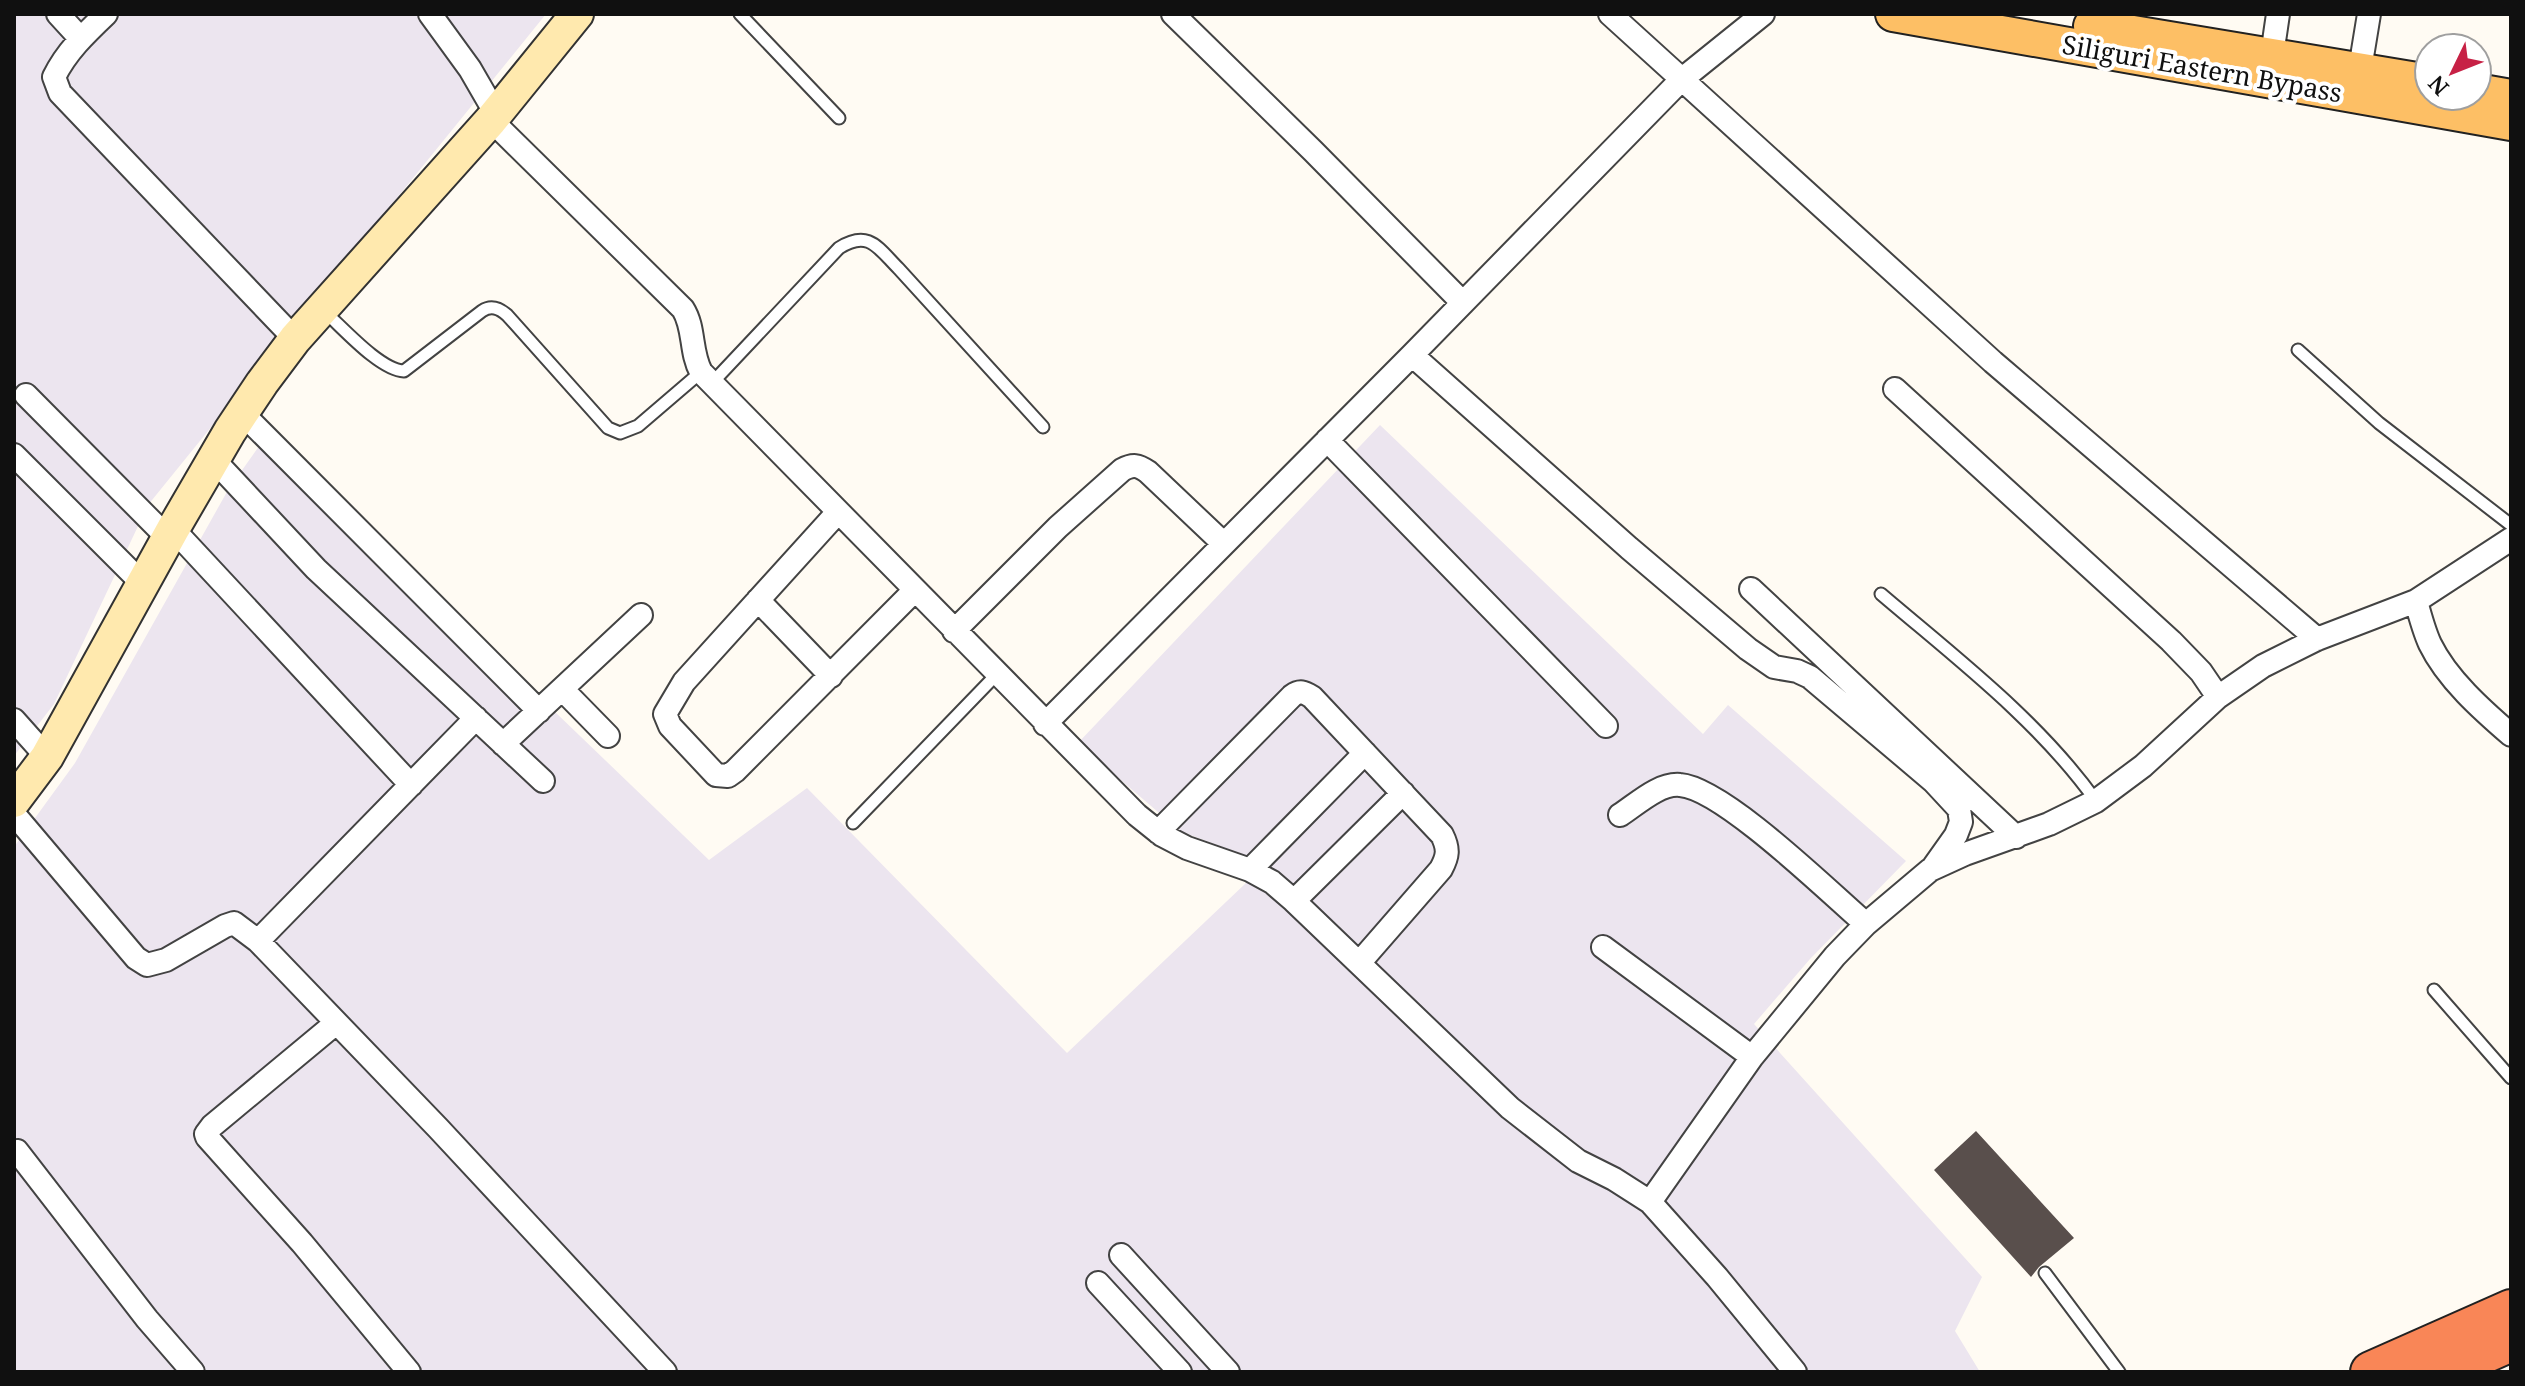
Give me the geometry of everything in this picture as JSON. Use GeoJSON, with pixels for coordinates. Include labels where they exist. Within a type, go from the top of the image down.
{"type":"FeatureCollection","features":[{"type":"Feature","properties":{"kind":"highway"},"geometry":{"type":"LineString","coordinates":[[2371,1372],[2511,1310]]}},
{"type":"Feature","properties":{"kind":"highway"},"geometry":{"type":"LineString","coordinates":[[2441,1372],[2511,1341]]}},
{"type":"Feature","properties":{"kind":"main road","name":"Siliguri Eastern Bypass"},"geometry":{"type":"LineString","coordinates":[[1893,14],[2511,123]]}},
{"type":"Feature","properties":{"kind":"main road","name":"Siliguri Eastern Bypass"},"geometry":{"type":"LineString","coordinates":[[2016,14],[2413,79]]}},
{"type":"Feature","properties":{"kind":"street"},"geometry":{"type":"LineString","coordinates":[[58,14],[80,38]]}},
{"type":"Feature","properties":{"kind":"street"},"geometry":{"type":"LineString","coordinates":[[106,14],[80,38],[54,77],[60,93],[295,339]]}},
{"type":"Feature","properties":{"kind":"street"},"geometry":{"type":"LineString","coordinates":[[430,14],[470,69],[493,117],[683,309],[691,327],[696,362],[707,378],[1045,724],[1158,832],[1187,848],[1250,870],[1272,882],[1360,962],[1510,1108],[1578,1161],[1650,1202],[1795,1372]]}},
{"type":"Feature","properties":{"kind":"street"},"geometry":{"type":"LineString","coordinates":[[14,801],[47,757],[242,413],[295,339],[493,117],[577,14]]}},
{"type":"Feature","properties":{"kind":"street"},"geometry":{"type":"LineString","coordinates":[[1173,14],[1463,303]]}},
{"type":"Feature","properties":{"kind":"street"},"geometry":{"type":"LineString","coordinates":[[1610,14],[1993,362],[2317,639]]}},
{"type":"Feature","properties":{"kind":"street"},"geometry":{"type":"LineString","coordinates":[[1045,724],[1681,80],[1763,14]]}},
{"type":"Feature","properties":{"kind":"street"},"geometry":{"type":"LineString","coordinates":[[2272,55],[2278,14]]}},
{"type":"Feature","properties":{"kind":"street"},"geometry":{"type":"LineString","coordinates":[[2360,69],[2369,14]]}},
{"type":"Feature","properties":{"kind":"street"},"geometry":{"type":"LineString","coordinates":[[1412,355],[1748,649],[1774,667],[1810,677],[1933,781],[1959,809],[1961,822],[1956,835],[1930,870],[1866,924],[1835,956],[1752,1057],[1650,1202]]}},
{"type":"Feature","properties":{"kind":"street"},"geometry":{"type":"LineString","coordinates":[[1895,389],[2171,641],[2201,672],[2218,697]]}},
{"type":"Feature","properties":{"kind":"street"},"geometry":{"type":"LineString","coordinates":[[26,395],[171,534],[411,785]]}},
{"type":"Feature","properties":{"kind":"street"},"geometry":{"type":"LineString","coordinates":[[242,413],[539,711]]}},
{"type":"Feature","properties":{"kind":"street"},"geometry":{"type":"LineString","coordinates":[[1327,440],[1606,726]]}},
{"type":"Feature","properties":{"kind":"street"},"geometry":{"type":"LineString","coordinates":[[14,455],[143,584]]}},
{"type":"Feature","properties":{"kind":"street"},"geometry":{"type":"LineString","coordinates":[[214,460],[316,569],[543,781]]}},
{"type":"Feature","properties":{"kind":"street"},"geometry":{"type":"LineString","coordinates":[[954,631],[1058,527],[1130,466],[1138,465],[1148,472],[1224,544]]}},
{"type":"Feature","properties":{"kind":"street"},"geometry":{"type":"LineString","coordinates":[[838,512],[684,682],[665,714],[670,726],[716,775],[728,776],[735,771],[915,590]]}},
{"type":"Feature","properties":{"kind":"street"},"geometry":{"type":"LineString","coordinates":[[1930,870],[2016,837],[2096,801],[2143,766],[2218,697],[2263,666],[2317,639],[2416,601],[2511,539]]}},
{"type":"Feature","properties":{"kind":"street"},"geometry":{"type":"LineString","coordinates":[[1751,589],[2016,837]]}},
{"type":"Feature","properties":{"kind":"street"},"geometry":{"type":"LineString","coordinates":[[758,600],[831,676]]}},
{"type":"Feature","properties":{"kind":"street"},"geometry":{"type":"LineString","coordinates":[[2416,601],[2430,646],[2449,673],[2511,735]]}},
{"type":"Feature","properties":{"kind":"street"},"geometry":{"type":"LineString","coordinates":[[503,744],[641,615]]}},
{"type":"Feature","properties":{"kind":"street"},"geometry":{"type":"LineString","coordinates":[[562,689],[608,736]]}},
{"type":"Feature","properties":{"kind":"street"},"geometry":{"type":"LineString","coordinates":[[1158,832],[1298,692],[1312,697],[1442,835],[1448,846],[1447,858],[1421,893],[1360,962]]}},
{"type":"Feature","properties":{"kind":"street"},"geometry":{"type":"LineString","coordinates":[[258,941],[476,718]]}},
{"type":"Feature","properties":{"kind":"street"},"geometry":{"type":"LineString","coordinates":[[14,720],[47,757]]}},
{"type":"Feature","properties":{"kind":"street"},"geometry":{"type":"LineString","coordinates":[[1250,870],[1365,753]]}},
{"type":"Feature","properties":{"kind":"street"},"geometry":{"type":"LineString","coordinates":[[1620,815],[1666,787],[1679,785],[1699,789],[1722,802],[1765,836],[1866,924]]}},
{"type":"Feature","properties":{"kind":"street"},"geometry":{"type":"LineString","coordinates":[[1294,901],[1403,793]]}},
{"type":"Feature","properties":{"kind":"street"},"geometry":{"type":"LineString","coordinates":[[14,814],[136,958],[147,965],[166,960],[234,923],[258,941],[438,1128],[665,1372]]}},
{"type":"Feature","properties":{"kind":"street"},"geometry":{"type":"LineString","coordinates":[[1603,947],[1752,1057]]}},
{"type":"Feature","properties":{"kind":"street"},"geometry":{"type":"LineString","coordinates":[[336,1023],[206,1134],[409,1372]]}},
{"type":"Feature","properties":{"kind":"street"},"geometry":{"type":"LineString","coordinates":[[17,1151],[147,1319],[193,1372]]}},
{"type":"Feature","properties":{"kind":"street"},"geometry":{"type":"LineString","coordinates":[[1121,1255],[1228,1372]]}},
{"type":"Feature","properties":{"kind":"street"},"geometry":{"type":"LineString","coordinates":[[1098,1283],[1180,1372]]}},
{"type":"Feature","properties":{"kind":"lane"},"geometry":{"type":"LineString","coordinates":[[740,14],[839,118]]}},
{"type":"Feature","properties":{"kind":"lane"},"geometry":{"type":"LineString","coordinates":[[322,310],[373,355],[396,371],[404,371],[482,311],[488,307],[496,308],[507,315],[608,428],[620,433],[638,426],[707,378],[839,248],[850,241],[863,239],[874,245],[899,269],[1043,427]]}},
{"type":"Feature","properties":{"kind":"lane"},"geometry":{"type":"LineString","coordinates":[[2298,350],[2379,423],[2511,525]]}},
{"type":"Feature","properties":{"kind":"lane"},"geometry":{"type":"LineString","coordinates":[[1881,594],[2039,732],[2075,771],[2096,801]]}},
{"type":"Feature","properties":{"kind":"lane"},"geometry":{"type":"LineString","coordinates":[[853,823],[997,674]]}},
{"type":"Feature","properties":{"kind":"lane"},"geometry":{"type":"LineString","coordinates":[[2434,990],[2511,1078]]}},
{"type":"Feature","properties":{"kind":"lane"},"geometry":{"type":"LineString","coordinates":[[2045,1273],[2119,1372]]}},
{"type":"Feature","properties":{"kind":"shaded area"},"geometry":{"type":"Polygon","coordinates":[[[14,14],[546,14],[148,505],[54,704],[14,756],[14,14]]]}},
{"type":"Feature","properties":{"kind":"shaded area"},"geometry":{"type":"Polygon","coordinates":[[[1380,425],[1703,734],[1728,705],[1906,861],[1810,959],[1754,1024],[1982,1277],[1955,1331],[1980,1372],[14,1372],[14,847],[75,763],[228,490],[267,435],[709,860],[807,788],[1067,1053],[1266,864],[1180,831],[1078,743],[1380,425]]]}},
{"type":"Feature","properties":{"kind":"building"},"geometry":{"type":"Polygon","coordinates":[[[1976,1131],[2074,1238],[2031,1277],[1934,1170],[1976,1131]]]}}]}
